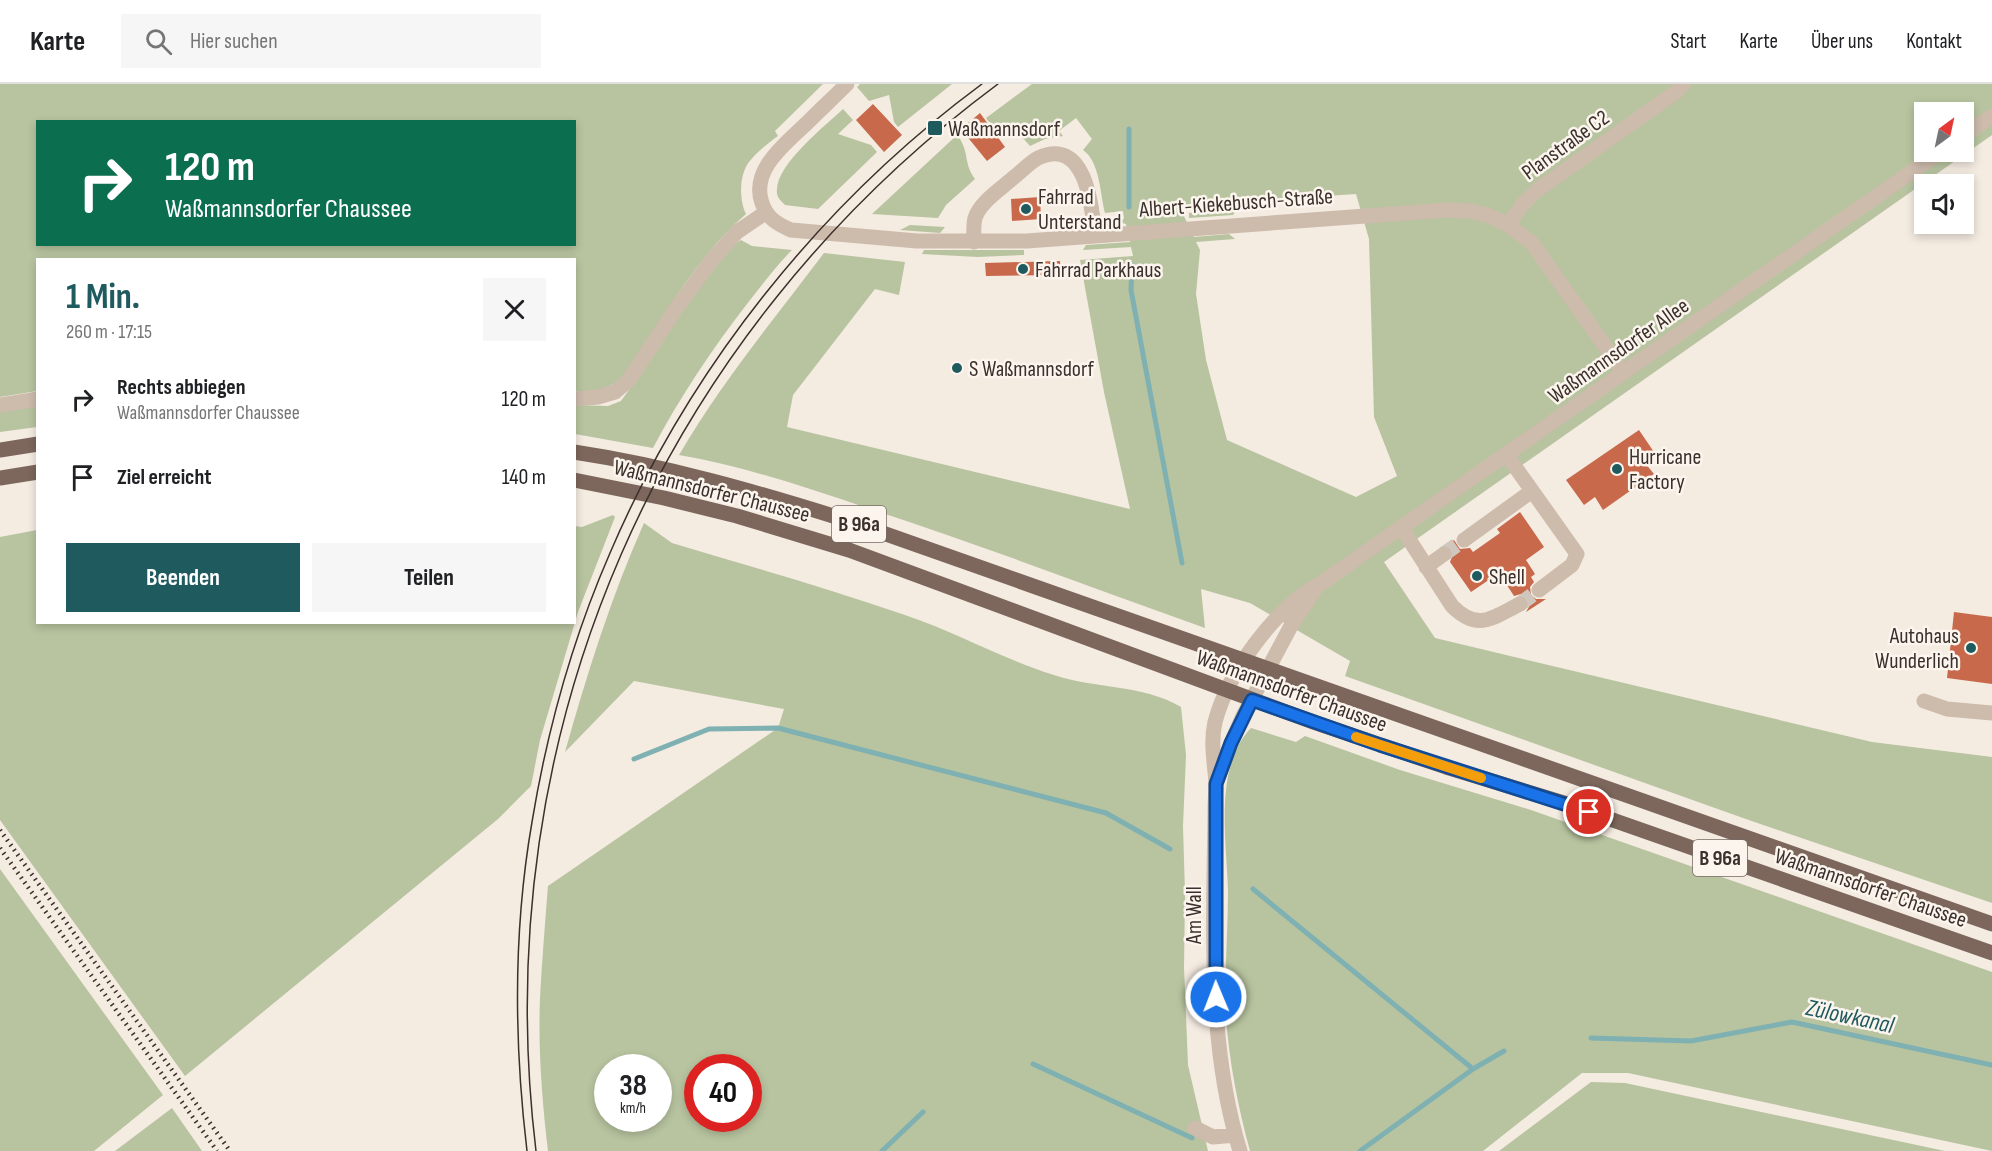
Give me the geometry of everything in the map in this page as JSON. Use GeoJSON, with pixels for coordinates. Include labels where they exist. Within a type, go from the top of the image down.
{"type":"FeatureCollection","features":[{"type":"Feature","properties":{"kind":"main road"},"geometry":{"type":"LineString","coordinates":[[0,450],[36,444]]}},
{"type":"Feature","properties":{"kind":"main road","name":"Waßmannsdorfer Chaussee"},"geometry":{"type":"LineString","coordinates":[[576,452],[679,472],[745,489],[846,520],[1992,924]]}},
{"type":"Feature","properties":{"kind":"main road"},"geometry":{"type":"LineString","coordinates":[[0,478],[36,472]]}},
{"type":"Feature","properties":{"kind":"main road","name":"Waßmannsdorfer Chaussee"},"geometry":{"type":"LineString","coordinates":[[576,480],[664,498],[747,519],[899,567],[1034,620],[1252,700],[1446,767],[1567,804],[1992,953]]}},
{"type":"Feature","properties":{"kind":"street"},"geometry":{"type":"LineString","coordinates":[[576,399],[598,397],[615,392],[628,381],[677,307],[712,260],[737,232],[765,213],[759,197],[759,182],[766,167],[779,150],[847,84]]}},
{"type":"Feature","properties":{"kind":"street","name":"Planstraße C2"},"geometry":{"type":"LineString","coordinates":[[1508,225],[1522,205],[1536,192],[1676,92],[1683,84]]}},
{"type":"Feature","properties":{"kind":"street"},"geometry":{"type":"LineString","coordinates":[[1974,128],[1992,116]]}},
{"type":"Feature","properties":{"kind":"street"},"geometry":{"type":"LineString","coordinates":[[974,242],[975,218],[984,204],[1036,159],[1050,154],[1065,156],[1081,171],[1088,188],[1095,236]]}},
{"type":"Feature","properties":{"kind":"street","name":"Waßmannsdorfer Allee"},"geometry":{"type":"LineString","coordinates":[[1226,690],[1244,659],[1295,599],[1320,584],[1926,162]]}},
{"type":"Feature","properties":{"kind":"street","name":"Albert-Kiekebusch-Straße"},"geometry":{"type":"LineString","coordinates":[[765,213],[777,224],[791,230],[916,241],[974,242],[1027,241],[1447,210],[1471,211],[1490,216],[1508,225],[1532,243],[1624,373]]}},
{"type":"Feature","properties":{"kind":"street"},"geometry":{"type":"LineString","coordinates":[[0,405],[36,399]]}},
{"type":"Feature","properties":{"kind":"street"},"geometry":{"type":"LineString","coordinates":[[1506,454],[1576,554],[1572,565],[1539,590]]}},
{"type":"Feature","properties":{"kind":"street"},"geometry":{"type":"LineString","coordinates":[[1464,540],[1532,491]]}},
{"type":"Feature","properties":{"kind":"street"},"geometry":{"type":"LineString","coordinates":[[1401,527],[1452,606],[1462,616],[1474,621],[1488,620],[1520,604]]}},
{"type":"Feature","properties":{"kind":"street"},"geometry":{"type":"LineString","coordinates":[[1426,567],[1444,554]]}},
{"type":"Feature","properties":{"kind":"street","name":"Waßmannsdorfer Allee"},"geometry":{"type":"LineString","coordinates":[[1252,700],[1292,624],[1320,584]]}},
{"type":"Feature","properties":{"kind":"street","name":"Am Wall"},"geometry":{"type":"LineString","coordinates":[[1226,690],[1214,725],[1212,743],[1216,784],[1216,1017],[1219,1053],[1240,1151]]}},
{"type":"Feature","properties":{"kind":"street","name":"Am Wall"},"geometry":{"type":"LineString","coordinates":[[1216,784],[1231,743],[1252,700]]}},
{"type":"Feature","properties":{"kind":"street"},"geometry":{"type":"LineString","coordinates":[[1924,701],[1947,709],[1992,713]]}},
{"type":"Feature","properties":{"kind":"street"},"geometry":{"type":"LineString","coordinates":[[1195,1128],[1213,1137],[1235,1135]]}},
{"type":"Feature","properties":{"kind":"green space"},"geometry":{"type":"Polygon","coordinates":[[[0,84],[823,84],[775,131],[778,136],[749,162],[743,174],[741,188],[746,214],[712,248],[692,274],[625,375],[608,387],[592,391],[576,391],[576,258],[36,258],[36,391],[0,397],[0,84]]]}},
{"type":"Feature","properties":{"kind":"green space"},"geometry":{"type":"Polygon","coordinates":[[[860,84],[952,84],[898,127],[894,122],[889,95],[869,101],[857,87],[860,84]]]}},
{"type":"Feature","properties":{"kind":"green space"},"geometry":{"type":"Polygon","coordinates":[[[1032,84],[1992,84],[1992,135],[1974,148],[1974,102],[1914,102],[1914,162],[1954,162],[1936,174],[1914,174],[1914,190],[1384,562],[1435,638],[1872,742],[1992,757],[1992,903],[1743,818],[1345,676],[1350,661],[1250,603],[1201,589],[1205,628],[820,492],[750,471],[679,455],[730,377],[824,253],[905,262],[899,295],[875,289],[793,395],[787,427],[1130,509],[1104,392],[1080,260],[1133,256],[1131,247],[1083,250],[1086,245],[1130,242],[1126,224],[1111,220],[1124,219],[1123,211],[1105,213],[1096,170],[1089,155],[1083,150],[1092,139],[1076,118],[1059,131],[1063,136],[1045,139],[1030,146],[1021,136],[989,122],[986,118],[1032,84]],[[1356,194],[1179,206],[1194,237],[1229,234],[1235,239],[1196,242],[1200,250],[1196,294],[1206,360],[1227,440],[1356,497],[1397,476],[1374,417],[1369,239],[1356,194]]]}},
{"type":"Feature","properties":{"kind":"green space"},"geometry":{"type":"Polygon","coordinates":[[[843,109],[853,120],[838,134],[871,145],[877,152],[818,209],[785,205],[777,192],[779,179],[785,168],[804,146],[843,109]]]}},
{"type":"Feature","properties":{"kind":"green space"},"geometry":{"type":"Polygon","coordinates":[[[957,135],[964,146],[969,168],[975,179],[946,205],[938,218],[872,214],[957,135]]]}},
{"type":"Feature","properties":{"kind":"green space"},"geometry":{"type":"Polygon","coordinates":[[[1237,209],[1233,215],[1189,218],[1189,213],[1237,209]]]}},
{"type":"Feature","properties":{"kind":"green space"},"geometry":{"type":"Polygon","coordinates":[[[910,225],[945,227],[940,233],[900,230],[910,225]]]}},
{"type":"Feature","properties":{"kind":"green space"},"geometry":{"type":"Polygon","coordinates":[[[741,240],[752,246],[792,250],[763,283],[709,356],[674,410],[653,448],[576,434],[576,405],[608,406],[621,401],[696,293],[741,240]]]}},
{"type":"Feature","properties":{"kind":"green space"},"geometry":{"type":"Polygon","coordinates":[[[924,250],[1024,250],[1024,255],[978,257],[922,254],[924,250]]]}},
{"type":"Feature","properties":{"kind":"green space"},"geometry":{"type":"Polygon","coordinates":[[[36,405],[36,427],[0,432],[0,411],[36,405]]]}},
{"type":"Feature","properties":{"kind":"green space"},"geometry":{"type":"Polygon","coordinates":[[[613,515],[615,517],[576,619],[576,526],[582,527],[613,515]]]}},
{"type":"Feature","properties":{"kind":"green space"},"geometry":{"type":"Polygon","coordinates":[[[644,523],[672,543],[902,614],[1054,675],[1151,694],[1181,707],[1186,755],[1183,826],[1184,967],[1188,1065],[1208,1151],[548,1151],[541,1074],[540,1017],[548,886],[778,728],[784,709],[634,681],[565,752],[600,636],[644,523]]]}},
{"type":"Feature","properties":{"kind":"green space"},"geometry":{"type":"Polygon","coordinates":[[[36,530],[36,624],[574,624],[540,740],[531,786],[498,819],[185,1076],[0,820],[0,537],[36,530]]]}},
{"type":"Feature","properties":{"kind":"green space"},"geometry":{"type":"Polygon","coordinates":[[[1251,728],[1296,742],[1305,736],[1400,770],[1531,810],[1992,972],[1992,1151],[1628,1073],[1582,1073],[1483,1151],[1250,1151],[1235,1084],[1226,1016],[1228,892],[1225,806],[1231,763],[1239,744],[1251,728]]]}},
{"type":"Feature","properties":{"kind":"green space"},"geometry":{"type":"Polygon","coordinates":[[[0,869],[163,1095],[94,1151],[0,1151],[0,869]]]}},
{"type":"Feature","properties":{"kind":"green space"},"geometry":{"type":"Polygon","coordinates":[[[1591,1082],[1625,1083],[1945,1151],[1499,1151],[1591,1082]]]}},
{"type":"Feature","properties":{"kind":"green space"},"geometry":{"type":"Polygon","coordinates":[[[172,1108],[202,1151],[115,1151],[172,1108]]]}},
{"type":"Feature","properties":{"kind":"building"},"geometry":{"type":"Polygon","coordinates":[[[873,104],[902,135],[884,152],[856,120],[873,104]]]}},
{"type":"Feature","properties":{"kind":"building"},"geometry":{"type":"Polygon","coordinates":[[[980,113],[1005,147],[987,161],[961,129],[980,113]]]}},
{"type":"Feature","properties":{"kind":"building","name":"Fahrrad Unterstand"},"geometry":{"type":"Polygon","coordinates":[[[1040,197],[1041,219],[1012,221],[1011,199],[1040,197]]]}},
{"type":"Feature","properties":{"kind":"building","name":"Fahrrad Parkhaus"},"geometry":{"type":"Polygon","coordinates":[[[1060,261],[1061,275],[986,276],[985,263],[1060,261]]]}},
{"type":"Feature","properties":{"kind":"building","name":"Hurricane Factory"},"geometry":{"type":"Polygon","coordinates":[[[1639,430],[1656,455],[1645,463],[1654,474],[1603,510],[1595,497],[1584,505],[1566,480],[1639,430]]]}},
{"type":"Feature","properties":{"kind":"building"},"geometry":{"type":"Polygon","coordinates":[[[1520,512],[1544,547],[1526,560],[1535,574],[1531,577],[1534,582],[1530,587],[1531,595],[1536,599],[1546,599],[1526,612],[1530,605],[1528,599],[1521,594],[1514,596],[1499,573],[1471,592],[1450,562],[1454,552],[1448,545],[1454,540],[1460,549],[1470,548],[1473,552],[1500,533],[1497,529],[1520,512]]]}},
{"type":"Feature","properties":{"kind":"building","name":"Autohaus Wunderlich"},"geometry":{"type":"Polygon","coordinates":[[[1954,612],[1992,617],[1992,684],[1947,678],[1954,612]]]}},
{"type":"Feature","properties":{"kind":"waterway"},"geometry":{"type":"LineString","coordinates":[[1129,129],[1129,207]]}},
{"type":"Feature","properties":{"kind":"waterway"},"geometry":{"type":"LineString","coordinates":[[1132,265],[1131,290],[1182,563]]}},
{"type":"Feature","properties":{"kind":"waterway"},"geometry":{"type":"LineString","coordinates":[[634,759],[709,729],[778,728],[1106,813],[1170,849]]}},
{"type":"Feature","properties":{"kind":"waterway"},"geometry":{"type":"LineString","coordinates":[[1253,889],[1473,1069]]}},
{"type":"Feature","properties":{"kind":"waterway","name":"Zülowkanal"},"geometry":{"type":"LineString","coordinates":[[1591,1038],[1691,1041],[1792,1022],[1992,1065]]}},
{"type":"Feature","properties":{"kind":"waterway","name":"Zülowkanal"},"geometry":{"type":"LineString","coordinates":[[1360,1151],[1473,1069],[1504,1051]]}},
{"type":"Feature","properties":{"kind":"waterway"},"geometry":{"type":"LineString","coordinates":[[1033,1064],[1192,1138]]}},
{"type":"Feature","properties":{"kind":"waterway"},"geometry":{"type":"LineString","coordinates":[[882,1151],[923,1112]]}},
{"type":"Feature","properties":{"kind":"tunnel"},"geometry":{"type":"LineString","coordinates":[[1444,554],[1464,540]]}},
{"type":"Feature","properties":{"kind":"tunnel"},"geometry":{"type":"LineString","coordinates":[[1520,604],[1539,590]]}},
{"type":"Feature","properties":{"kind":"tram line"},"geometry":{"type":"LineString","coordinates":[[527,1151],[520,1069],[517,987],[521,904],[526,863],[545,754],[563,685],[584,618],[610,553],[642,485],[679,418],[720,355],[765,294],[814,236],[867,181],[923,131],[982,84]]}},
{"type":"Feature","properties":{"kind":"tram line"},"geometry":{"type":"LineString","coordinates":[[536,1151],[527,995],[539,843],[571,695],[621,554],[690,421],[776,298],[879,185],[998,84]]}},
{"type":"Feature","properties":{"kind":"railway"},"geometry":{"type":"LineString","coordinates":[[0,830],[230,1151]]}},
{"type":"Feature","properties":{"kind":"railway"},"geometry":{"type":"LineString","coordinates":[[0,848],[217,1151]]}},
{"type":"Feature","properties":{"kind":"slow traffic"},"geometry":{"type":"LineString","coordinates":[[1356,737],[1481,778]]}},
{"type":"Feature","properties":{"kind":"place","name":"Waßmannsdorf"},"geometry":{"type":"Point","coordinates":[935,128]}},
{"type":"Feature","properties":{"kind":"place","name":"Fahrrad Unterstand"},"geometry":{"type":"Point","coordinates":[1026,209]}},
{"type":"Feature","properties":{"kind":"place","name":"Fahrrad Parkhaus"},"geometry":{"type":"Point","coordinates":[1023,269]}},
{"type":"Feature","properties":{"kind":"place","name":"S Waßmannsdorf"},"geometry":{"type":"Point","coordinates":[957,368]}},
{"type":"Feature","properties":{"kind":"place","name":"Hurricane Factory"},"geometry":{"type":"Point","coordinates":[1617,469]}},
{"type":"Feature","properties":{"kind":"place","name":"Shell"},"geometry":{"type":"Point","coordinates":[1477,576]}},
{"type":"Feature","properties":{"kind":"place","name":"Autohaus Wunderlich"},"geometry":{"type":"Point","coordinates":[1971,648]}},
{"type":"Feature","properties":{"kind":"route"},"geometry":{"type":"LineString","coordinates":[[1216,997],[1216,784],[1231,743],[1252,700],[1446,767],[1589,812]]}}]}
